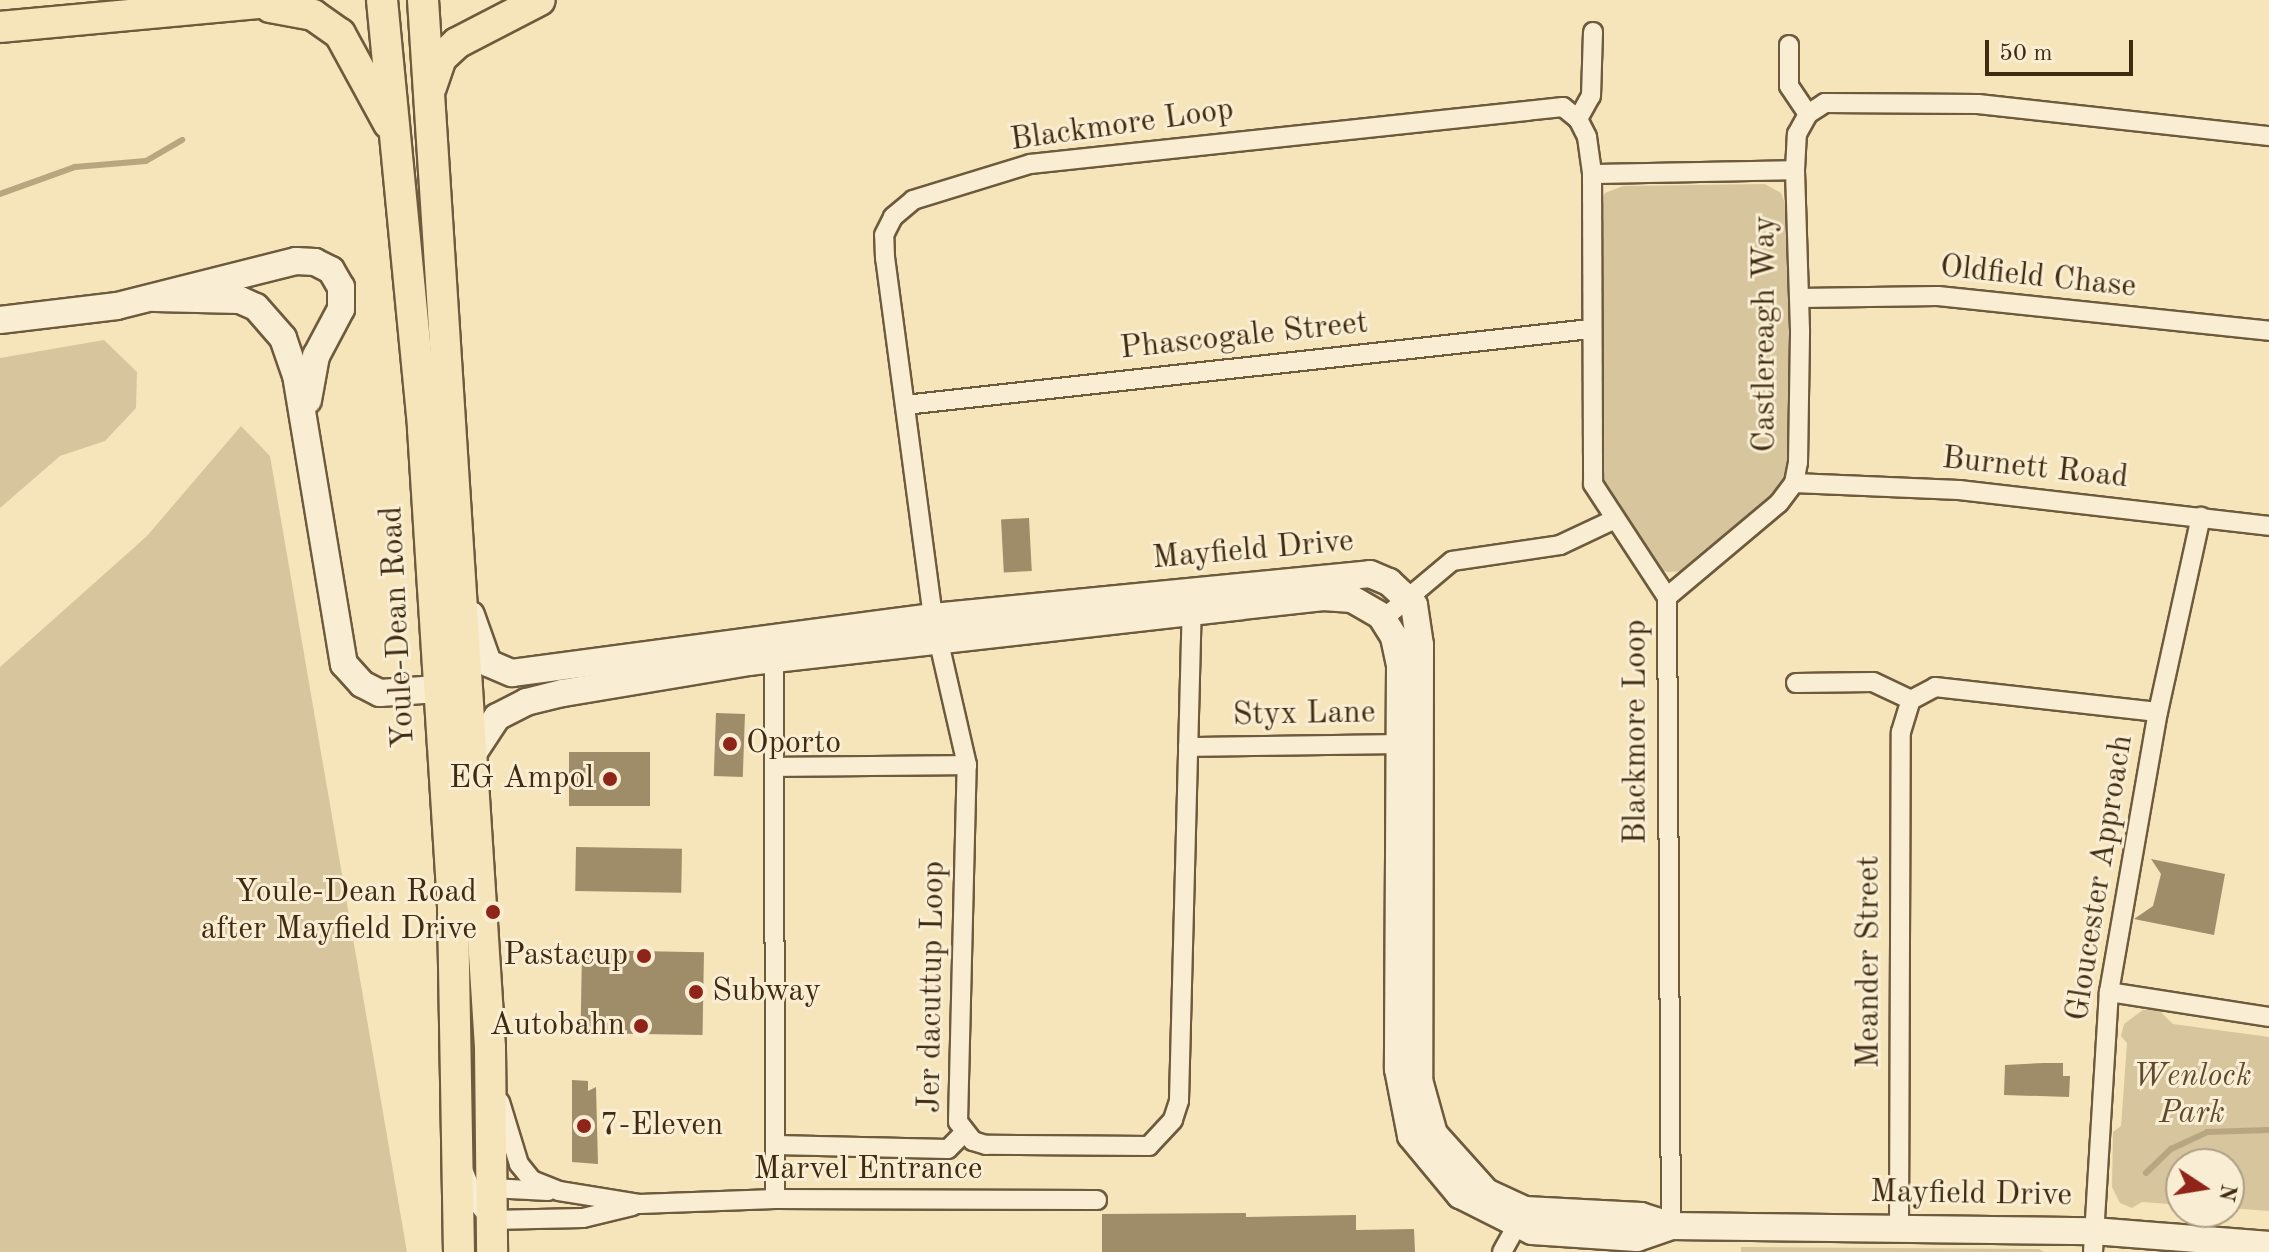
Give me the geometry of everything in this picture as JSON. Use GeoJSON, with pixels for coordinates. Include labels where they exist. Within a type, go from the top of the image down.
{"type":"FeatureCollection","features":[{"type":"Feature","properties":{"kind":"main road"},"geometry":{"type":"LineString","coordinates":[[0,27],[292,0]]}},
{"type":"Feature","properties":{"kind":"main road","name":"Youle-Dean Road"},"geometry":{"type":"LineString","coordinates":[[382,0],[423,429],[453,909],[460,1252]]}},
{"type":"Feature","properties":{"kind":"main road","name":"Youle-Dean Road"},"geometry":{"type":"LineString","coordinates":[[423,0],[463,568],[470,758],[490,1048],[486,1203],[492,1252]]}},
{"type":"Feature","properties":{"kind":"main road"},"geometry":{"type":"LineString","coordinates":[[428,97],[441,58],[457,43],[540,0]]}},
{"type":"Feature","properties":{"kind":"main road"},"geometry":{"type":"LineString","coordinates":[[251,4],[313,15],[340,34],[397,140]]}},
{"type":"Feature","properties":{"kind":"street"},"geometry":{"type":"LineString","coordinates":[[1578,119],[1591,96],[1593,32]]}},
{"type":"Feature","properties":{"kind":"street"},"geometry":{"type":"LineString","coordinates":[[1789,45],[1789,86],[1808,114],[1825,103],[1978,104],[2269,136]]}},
{"type":"Feature","properties":{"kind":"street","name":"Blackmore Loop"},"geometry":{"type":"LineString","coordinates":[[936,629],[884,235],[893,217],[913,200],[1030,164],[1545,105],[1563,107],[1578,119],[1587,137],[1592,174],[1590,329],[1593,484],[1613,520],[1667,597],[1671,1226]]}},
{"type":"Feature","properties":{"kind":"street","name":"Castlereagh Way"},"geometry":{"type":"LineString","coordinates":[[1667,597],[1779,503],[1794,483],[1798,462],[1800,298],[1795,170],[1797,134],[1808,114]]}},
{"type":"Feature","properties":{"kind":"street"},"geometry":{"type":"LineString","coordinates":[[1592,174],[1795,170]]}},
{"type":"Feature","properties":{"kind":"street"},"geometry":{"type":"LineString","coordinates":[[155,298],[296,261],[331,270],[341,287],[341,309],[310,381],[307,452]]}},
{"type":"Feature","properties":{"kind":"street"},"geometry":{"type":"LineString","coordinates":[[0,320],[155,298],[217,296],[240,300],[265,316],[291,357],[344,664],[362,684],[380,693],[438,689],[454,672],[464,634]]}},
{"type":"Feature","properties":{"kind":"street","name":"Oldfield Chase"},"geometry":{"type":"LineString","coordinates":[[1800,298],[1938,296],[2269,331]]}},
{"type":"Feature","properties":{"kind":"street","name":"Phascogale Street"},"geometry":{"type":"LineString","coordinates":[[905,405],[1590,329]]}},
{"type":"Feature","properties":{"kind":"street","name":"Burnett Road"},"geometry":{"type":"LineString","coordinates":[[1794,483],[1959,490],[2269,526]]}},
{"type":"Feature","properties":{"kind":"street","name":"Gloucester Approach"},"geometry":{"type":"LineString","coordinates":[[2093,1242],[2109,992],[2158,712],[2201,517]]}},
{"type":"Feature","properties":{"kind":"street"},"geometry":{"type":"LineString","coordinates":[[1383,619],[1452,561],[1560,545],[1613,520]]}},
{"type":"Feature","properties":{"kind":"street","name":"Mayfield Drive"},"geometry":{"type":"LineString","coordinates":[[463,568],[480,649],[488,663],[512,673],[774,648],[1192,601],[1361,572],[1389,582],[1414,605],[1419,632],[1410,744]]}},
{"type":"Feature","properties":{"kind":"street","name":"Mayfield Drive"},"geometry":{"type":"LineString","coordinates":[[1192,601],[1352,599],[1371,606],[1383,619],[1400,666],[1410,744],[1419,1080],[1424,1106],[1434,1134],[1453,1160],[1486,1192],[1521,1218],[1641,1216],[1671,1226],[1899,1228],[2093,1242],[2269,1245]]}},
{"type":"Feature","properties":{"kind":"street","name":"Jer dacuttup Loop"},"geometry":{"type":"LineString","coordinates":[[936,629],[967,765],[958,1122],[964,1133],[986,1145],[1134,1148],[1149,1146],[1173,1120],[1179,1101],[1192,601]]}},
{"type":"Feature","properties":{"kind":"street"},"geometry":{"type":"LineString","coordinates":[[774,648],[775,1199]]}},
{"type":"Feature","properties":{"kind":"street","name":"Mayfield Drive"},"geometry":{"type":"LineString","coordinates":[[470,758],[497,717],[526,702],[774,648]]}},
{"type":"Feature","properties":{"kind":"street"},"geometry":{"type":"LineString","coordinates":[[1796,683],[1873,682],[1911,700],[1935,687],[2158,712]]}},
{"type":"Feature","properties":{"kind":"street","name":"Meander Street"},"geometry":{"type":"LineString","coordinates":[[1899,1228],[1901,732],[1911,700]]}},
{"type":"Feature","properties":{"kind":"street","name":"Styx Lane"},"geometry":{"type":"LineString","coordinates":[[1188,747],[1410,744]]}},
{"type":"Feature","properties":{"kind":"street"},"geometry":{"type":"LineString","coordinates":[[776,767],[967,765]]}},
{"type":"Feature","properties":{"kind":"street"},"geometry":{"type":"LineString","coordinates":[[2109,992],[2269,1017]]}},
{"type":"Feature","properties":{"kind":"street","name":"Marvel Entrance"},"geometry":{"type":"LineString","coordinates":[[490,1048],[503,1116],[519,1164],[532,1180],[559,1191],[639,1204],[775,1199],[1097,1200]]}},
{"type":"Feature","properties":{"kind":"street"},"geometry":{"type":"LineString","coordinates":[[775,1145],[948,1149],[964,1133]]}},
{"type":"Feature","properties":{"kind":"street"},"geometry":{"type":"LineString","coordinates":[[457,1146],[486,1203],[460,1252]]}},
{"type":"Feature","properties":{"kind":"street","name":"Marvel Entrance"},"geometry":{"type":"LineString","coordinates":[[486,1203],[559,1191]]}},
{"type":"Feature","properties":{"kind":"street","name":"Marvel Entrance"},"geometry":{"type":"LineString","coordinates":[[486,1203],[583,1218],[639,1204]]}},
{"type":"Feature","properties":{"kind":"street"},"geometry":{"type":"LineString","coordinates":[[1502,1252],[1521,1218]]}},
{"type":"Feature","properties":{"kind":"green space"},"geometry":{"type":"Polygon","coordinates":[[[1765,184],[1781,193],[1788,212],[1790,474],[1766,509],[1686,571],[1668,572],[1653,568],[1602,498],[1596,207],[1605,193],[1623,186],[1765,184]]]}},
{"type":"Feature","properties":{"kind":"green space"},"geometry":{"type":"Polygon","coordinates":[[[104,340],[137,372],[136,408],[105,441],[60,456],[0,508],[0,358],[104,340]]]}},
{"type":"Feature","properties":{"kind":"green space"},"geometry":{"type":"Polygon","coordinates":[[[241,426],[270,456],[407,1252],[0,1252],[0,667],[147,536],[241,426]]]}},
{"type":"Feature","properties":{"kind":"green space","name":"Wenlock Park"},"geometry":{"type":"Polygon","coordinates":[[[2143,1010],[2159,1010],[2173,1024],[2269,1037],[2269,1211],[2245,1209],[2245,1148],[2165,1148],[2165,1204],[2142,1202],[2132,1208],[2120,1203],[2112,1187],[2113,1132],[2121,1126],[2127,1043],[2121,1036],[2124,1024],[2143,1010]]]}},
{"type":"Feature","properties":{"kind":"green space"},"geometry":{"type":"Polygon","coordinates":[[[1741,1247],[2039,1249],[2044,1252],[1741,1252],[1741,1247]]]}},
{"type":"Feature","properties":{"kind":"building"},"geometry":{"type":"Polygon","coordinates":[[[1029,518],[1032,571],[1004,572],[1001,519],[1029,518]]]}},
{"type":"Feature","properties":{"kind":"building","name":"Oporto"},"geometry":{"type":"Polygon","coordinates":[[[716,713],[745,714],[743,777],[714,776],[716,713]]]}},
{"type":"Feature","properties":{"kind":"building","name":"EG Ampol"},"geometry":{"type":"Polygon","coordinates":[[[569,752],[650,752],[650,806],[569,806],[569,752]]]}},
{"type":"Feature","properties":{"kind":"building"},"geometry":{"type":"Polygon","coordinates":[[[576,847],[682,849],[681,893],[575,891],[576,847]]]}},
{"type":"Feature","properties":{"kind":"building"},"geometry":{"type":"Polygon","coordinates":[[[2151,859],[2225,874],[2214,935],[2134,919],[2153,906],[2161,874],[2151,859]]]}},
{"type":"Feature","properties":{"kind":"building"},"geometry":{"type":"Polygon","coordinates":[[[582,950],[704,952],[703,1035],[581,1033],[582,950]]]}},
{"type":"Feature","properties":{"kind":"building"},"geometry":{"type":"Polygon","coordinates":[[[2063,1063],[2063,1076],[2070,1076],[2069,1097],[2004,1095],[2005,1065],[2063,1063]]]}},
{"type":"Feature","properties":{"kind":"building","name":"7-Eleven"},"geometry":{"type":"Polygon","coordinates":[[[572,1080],[588,1081],[588,1091],[596,1087],[598,1164],[572,1162],[572,1080]]]}},
{"type":"Feature","properties":{"kind":"building"},"geometry":{"type":"Polygon","coordinates":[[[1246,1213],[1246,1217],[1356,1215],[1356,1230],[1414,1229],[1415,1252],[1102,1252],[1102,1214],[1246,1213]]]}},
{"type":"Feature","properties":{"kind":"waterway"},"geometry":{"type":"LineString","coordinates":[[0,194],[75,167],[146,161],[182,140]]}},
{"type":"Feature","properties":{"kind":"waterway"},"geometry":{"type":"LineString","coordinates":[[2146,1173],[2171,1149],[2207,1132],[2269,1130]]}},
{"type":"Feature","properties":{"kind":"place","name":"Oporto"},"geometry":{"type":"Point","coordinates":[730,744]}},
{"type":"Feature","properties":{"kind":"place","name":"EG Ampol"},"geometry":{"type":"Point","coordinates":[610,779]}},
{"type":"Feature","properties":{"kind":"place","name":"Youle-Dean Road after Mayfield Drive"},"geometry":{"type":"Point","coordinates":[493,912]}},
{"type":"Feature","properties":{"kind":"place","name":"Pastacup"},"geometry":{"type":"Point","coordinates":[644,956]}},
{"type":"Feature","properties":{"kind":"place","name":"Subway"},"geometry":{"type":"Point","coordinates":[696,992]}},
{"type":"Feature","properties":{"kind":"place","name":"Autobahn"},"geometry":{"type":"Point","coordinates":[641,1026]}},
{"type":"Feature","properties":{"kind":"place","name":"7-Eleven"},"geometry":{"type":"Point","coordinates":[584,1126]}}]}
